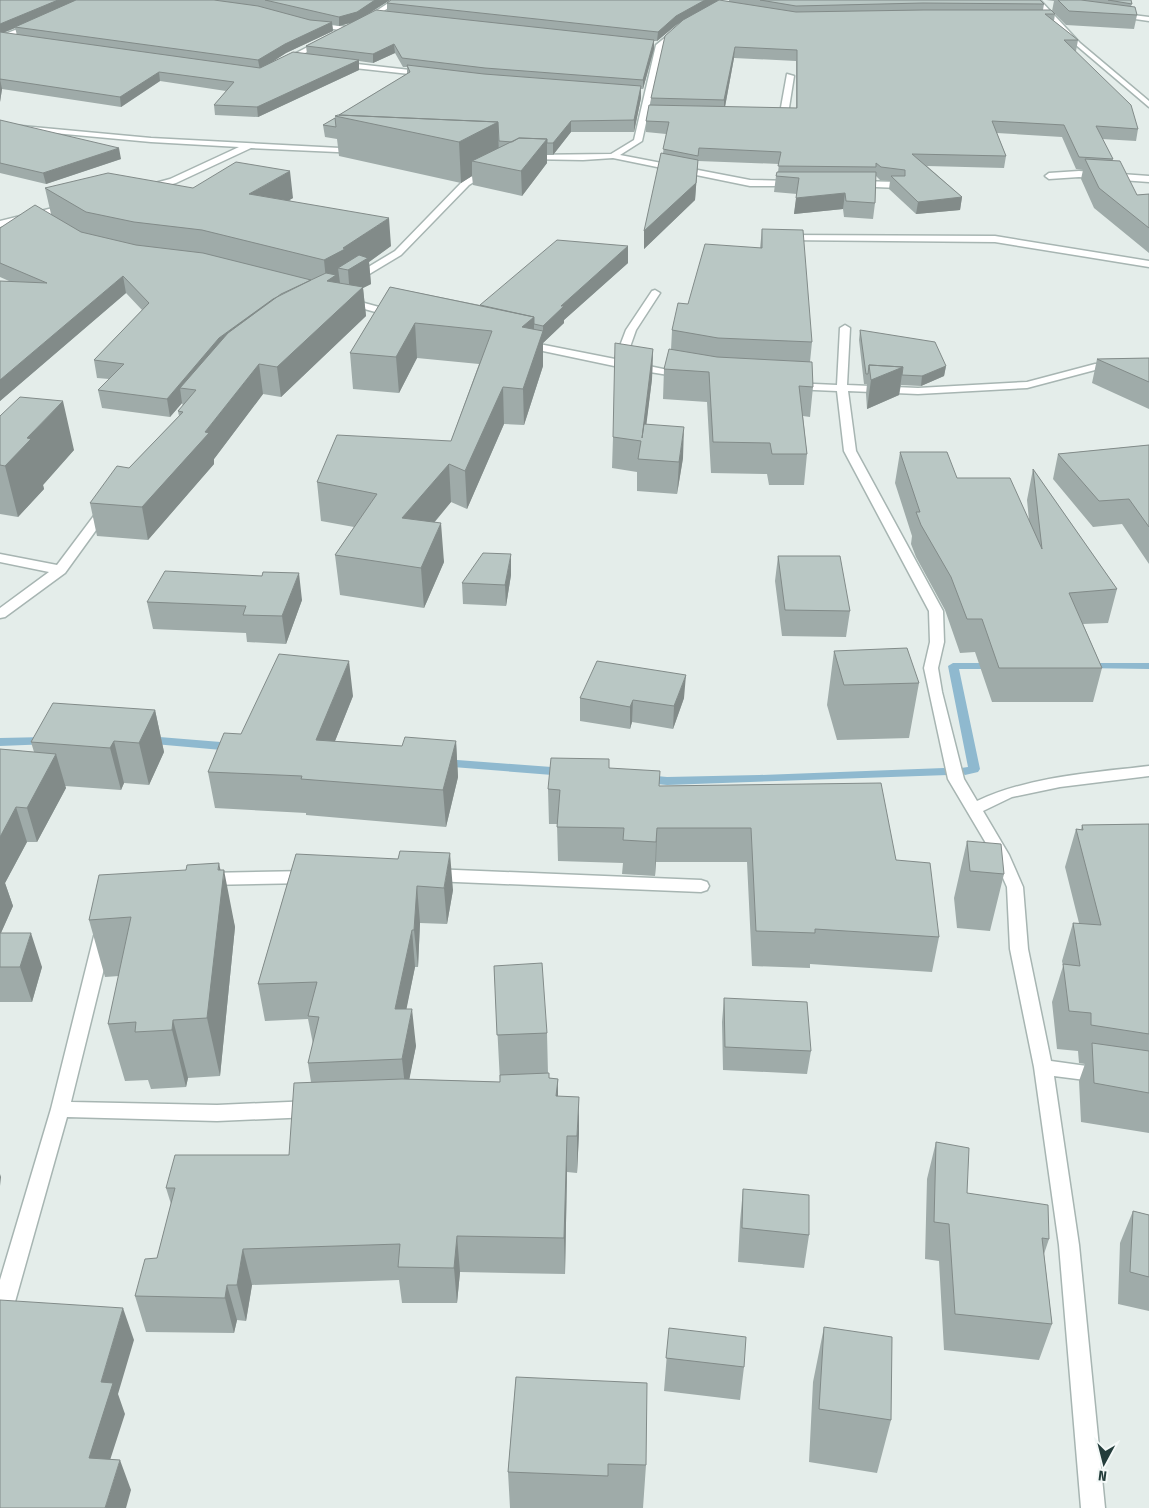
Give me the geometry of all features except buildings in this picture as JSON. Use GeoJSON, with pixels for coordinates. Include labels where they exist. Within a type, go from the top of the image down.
{"type":"FeatureCollection","features":[{"type":"Feature","properties":{"kind":"street"},"geometry":{"type":"LineString","coordinates":[[275,66],[376,14],[398,0]]}},
{"type":"Feature","properties":{"kind":"street"},"geometry":{"type":"LineString","coordinates":[[1038,2],[1050,6]]}},
{"type":"Feature","properties":{"kind":"street"},"geometry":{"type":"LineString","coordinates":[[1038,2],[1078,44],[1149,105]]}},
{"type":"Feature","properties":{"kind":"street"},"geometry":{"type":"LineString","coordinates":[[376,14],[385,15]]}},
{"type":"Feature","properties":{"kind":"street"},"geometry":{"type":"LineString","coordinates":[[1110,14],[1149,19]]}},
{"type":"Feature","properties":{"kind":"street"},"geometry":{"type":"LineString","coordinates":[[1043,17],[1052,18]]}},
{"type":"Feature","properties":{"kind":"street"},"geometry":{"type":"LineString","coordinates":[[1,38],[47,19]]}},
{"type":"Feature","properties":{"kind":"street"},"geometry":{"type":"LineString","coordinates":[[303,23],[347,29]]}},
{"type":"Feature","properties":{"kind":"street"},"geometry":{"type":"LineString","coordinates":[[613,156],[638,141],[642,113],[642,94],[660,45],[687,24]]}},
{"type":"Feature","properties":{"kind":"street"},"geometry":{"type":"LineString","coordinates":[[1,38],[22,41]]}},
{"type":"Feature","properties":{"kind":"street"},"geometry":{"type":"LineString","coordinates":[[651,44],[660,45]]}},
{"type":"Feature","properties":{"kind":"street"},"geometry":{"type":"LineString","coordinates":[[290,57],[306,60]]}},
{"type":"Feature","properties":{"kind":"street"},"geometry":{"type":"LineString","coordinates":[[332,63],[435,75]]}},
{"type":"Feature","properties":{"kind":"street"},"geometry":{"type":"LineString","coordinates":[[757,117],[775,117],[784,114],[790,76]]}},
{"type":"Feature","properties":{"kind":"street"},"geometry":{"type":"LineString","coordinates":[[642,113],[652,113]]}},
{"type":"Feature","properties":{"kind":"street"},"geometry":{"type":"LineString","coordinates":[[0,126],[131,139],[367,151]]}},
{"type":"Feature","properties":{"kind":"street"},"geometry":{"type":"LineString","coordinates":[[134,191],[173,182],[248,145]]}},
{"type":"Feature","properties":{"kind":"street"},"geometry":{"type":"LineString","coordinates":[[518,158],[613,156],[750,183],[808,184]]}},
{"type":"Feature","properties":{"kind":"street"},"geometry":{"type":"LineString","coordinates":[[343,286],[398,253],[466,183],[500,166]]}},
{"type":"Feature","properties":{"kind":"street"},"geometry":{"type":"LineString","coordinates":[[1049,176],[1079,174],[1149,179]]}},
{"type":"Feature","properties":{"kind":"street"},"geometry":{"type":"LineString","coordinates":[[845,184],[900,185]]}},
{"type":"Feature","properties":{"kind":"street"},"geometry":{"type":"LineString","coordinates":[[0,224],[76,205]]}},
{"type":"Feature","properties":{"kind":"street"},"geometry":{"type":"LineString","coordinates":[[37,214],[56,223]]}},
{"type":"Feature","properties":{"kind":"street"},"geometry":{"type":"LineString","coordinates":[[787,238],[995,239],[1149,264]]}},
{"type":"Feature","properties":{"kind":"street"},"geometry":{"type":"LineString","coordinates":[[618,365],[632,330],[654,293]]}},
{"type":"Feature","properties":{"kind":"street"},"geometry":{"type":"LineString","coordinates":[[336,298],[409,318]]}},
{"type":"Feature","properties":{"kind":"street"},"geometry":{"type":"LineString","coordinates":[[844,328],[842,388],[850,451],[936,611],[937,642],[931,668],[956,779],[1001,855],[1014,887],[1020,949],[1044,1067],[1069,1245],[1093,1508]]}},
{"type":"Feature","properties":{"kind":"street"},"geometry":{"type":"LineString","coordinates":[[514,342],[618,365],[696,378]]}},
{"type":"Feature","properties":{"kind":"street"},"geometry":{"type":"LineString","coordinates":[[784,385],[918,391],[1027,386],[1095,367],[1149,366]]}},
{"type":"Feature","properties":{"kind":"street"},"geometry":{"type":"LineString","coordinates":[[0,614],[60,570],[114,498]]}},
{"type":"Feature","properties":{"kind":"street"},"geometry":{"type":"LineString","coordinates":[[0,558],[60,570]]}},
{"type":"Feature","properties":{"kind":"street"},"geometry":{"type":"LineString","coordinates":[[974,809],[1008,794],[1060,782],[1149,771]]}},
{"type":"Feature","properties":{"kind":"street"},"geometry":{"type":"LineString","coordinates":[[419,875],[702,886]]}},
{"type":"Feature","properties":{"kind":"street"},"geometry":{"type":"LineString","coordinates":[[194,880],[331,876]]}},
{"type":"Feature","properties":{"kind":"street"},"geometry":{"type":"LineString","coordinates":[[0,1316],[60,1109],[105,929],[110,922]]}},
{"type":"Feature","properties":{"kind":"street"},"geometry":{"type":"LineString","coordinates":[[1044,1067],[1120,1078]]}},
{"type":"Feature","properties":{"kind":"street"},"geometry":{"type":"LineString","coordinates":[[60,1109],[217,1113],[325,1109]]}},
{"type":"Feature","properties":{"kind":"waterway"},"geometry":{"type":"LineString","coordinates":[[965,771],[974,769],[953,666],[995,666]]}},
{"type":"Feature","properties":{"kind":"waterway"},"geometry":{"type":"LineString","coordinates":[[1086,666],[1149,666]]}},
{"type":"Feature","properties":{"kind":"waterway"},"geometry":{"type":"LineString","coordinates":[[147,740],[233,747]]}},
{"type":"Feature","properties":{"kind":"waterway"},"geometry":{"type":"LineString","coordinates":[[0,742],[46,741]]}},
{"type":"Feature","properties":{"kind":"waterway"},"geometry":{"type":"LineString","coordinates":[[444,763],[565,772]]}},
{"type":"Feature","properties":{"kind":"waterway"},"geometry":{"type":"LineString","coordinates":[[646,779],[667,781],[759,779],[944,772]]}}]}
